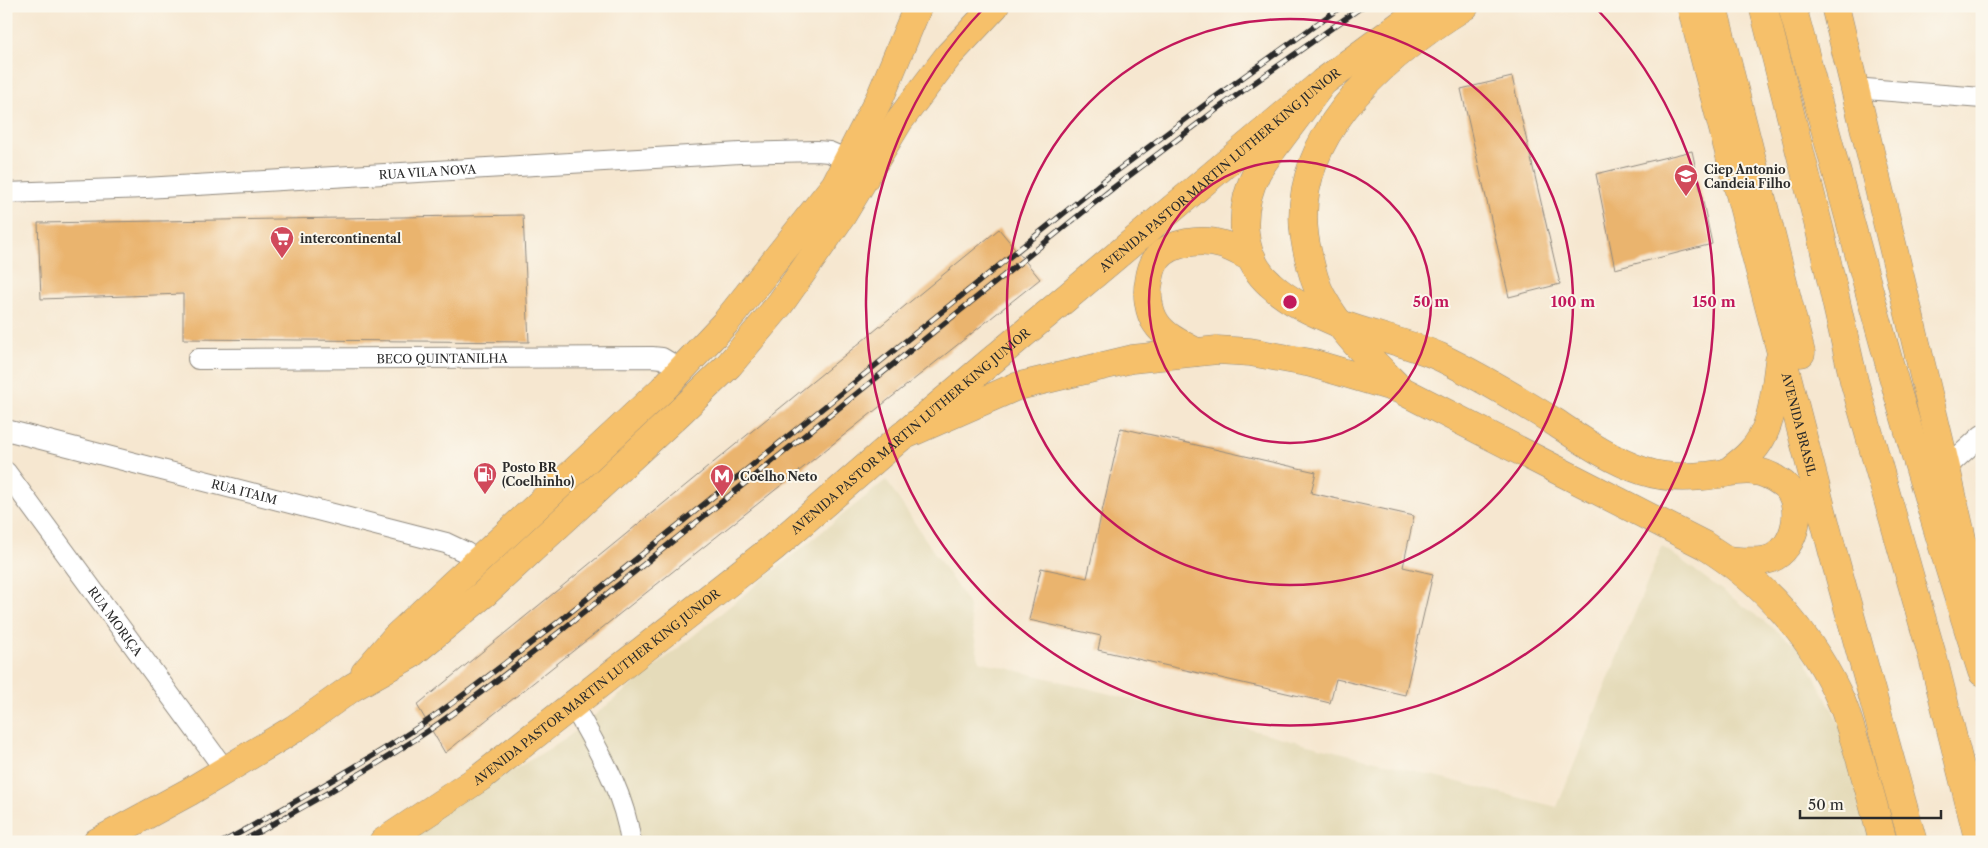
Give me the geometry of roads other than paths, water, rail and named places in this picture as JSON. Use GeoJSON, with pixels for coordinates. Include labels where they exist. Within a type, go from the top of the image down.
{"type":"FeatureCollection","features":[{"type":"Feature","properties":{"kind":"main road"},"geometry":{"type":"LineString","coordinates":[[353,687],[396,637],[682,370],[726,322],[835,184],[881,95],[918,6]]}},
{"type":"Feature","properties":{"kind":"main road"},"geometry":{"type":"LineString","coordinates":[[97,842],[294,729],[353,687],[410,655],[484,594],[729,365],[780,304],[812,261],[851,202],[899,120],[949,55],[995,6]]}},
{"type":"Feature","properties":{"kind":"main road","name":"AVENIDA PASTOR MARTIN LUTHER KING JUNIOR"},"geometry":{"type":"LineString","coordinates":[[383,842],[481,776],[774,547],[901,437],[1323,82],[1426,6]]}},
{"type":"Feature","properties":{"kind":"main road"},"geometry":{"type":"LineString","coordinates":[[1400,389],[1358,346],[1322,297],[1311,267],[1302,221],[1311,166],[1327,131],[1348,104],[1381,70],[1431,27],[1465,6]]}},
{"type":"Feature","properties":{"kind":"main road","name":"AVENIDA BRASIL"},"geometry":{"type":"LineString","coordinates":[[1691,6],[1834,553],[1914,842]]}},
{"type":"Feature","properties":{"kind":"main road","name":"AVENIDA BRASIL"},"geometry":{"type":"LineString","coordinates":[[1713,6],[1851,550],[1933,842]]}},
{"type":"Feature","properties":{"kind":"main road"},"geometry":{"type":"LineString","coordinates":[[1763,6],[1820,231],[1854,381],[1932,658],[1979,842]]}},
{"type":"Feature","properties":{"kind":"main road"},"geometry":{"type":"LineString","coordinates":[[1792,6],[1873,310],[1948,568],[1982,672]]}},
{"type":"Feature","properties":{"kind":"main road"},"geometry":{"type":"LineString","coordinates":[[1835,6],[1853,88],[1979,598],[1982,629]]}},
{"type":"Feature","properties":{"kind":"main road"},"geometry":{"type":"LineString","coordinates":[[1323,82],[1264,160],[1249,190],[1244,225],[1252,258],[1262,276],[1278,290],[1305,307],[1340,324],[1396,340],[1439,357],[1502,390],[1611,458],[1644,471],[1678,477],[1751,470],[1776,478],[1786,486],[1796,510],[1795,527],[1790,541],[1770,559],[1754,561],[1728,560]]}},
{"type":"Feature","properties":{"kind":"main road"},"geometry":{"type":"LineString","coordinates":[[1196,352],[1170,338],[1155,323],[1147,290],[1156,260],[1164,252],[1192,242],[1224,245],[1252,258]]}},
{"type":"Feature","properties":{"kind":"main road"},"geometry":{"type":"LineString","coordinates":[[901,437],[1015,387],[1132,359],[1196,352],[1217,350],[1280,357],[1340,371],[1400,389],[1696,541],[1728,560],[1755,582],[1778,605],[1819,659],[1842,703],[1866,776],[1884,842]]}},
{"type":"Feature","properties":{"kind":"main road"},"geometry":{"type":"LineString","coordinates":[[1729,471],[1752,452],[1764,433],[1773,397],[1781,351]]}},
{"type":"Feature","properties":{"kind":"main road"},"geometry":{"type":"LineString","coordinates":[[1932,658],[1982,773]]}},
{"type":"Feature","properties":{"kind":"street"},"geometry":{"type":"LineString","coordinates":[[1853,88],[1982,98]]}},
{"type":"Feature","properties":{"kind":"street","name":"RUA VILA NOVA"},"geometry":{"type":"LineString","coordinates":[[6,193],[164,187],[740,153],[817,150],[829,152],[848,160]]}},
{"type":"Feature","properties":{"kind":"street","name":"BECO QUINTANILHA"},"geometry":{"type":"LineString","coordinates":[[198,359],[652,357],[662,358],[682,370]]}},
{"type":"Feature","properties":{"kind":"street","name":"RUA ITAIM"},"geometry":{"type":"LineString","coordinates":[[6,430],[446,543],[478,561]]}},
{"type":"Feature","properties":{"kind":"street"},"geometry":{"type":"LineString","coordinates":[[1946,468],[1982,435]]}},
{"type":"Feature","properties":{"kind":"street","name":"RUA MORIÇA"},"geometry":{"type":"LineString","coordinates":[[6,472],[225,770]]}},
{"type":"Feature","properties":{"kind":"street"},"geometry":{"type":"LineString","coordinates":[[573,705],[610,770],[628,816],[631,842]]}},
{"type":"Feature","properties":{"kind":"railway"},"geometry":{"type":"LineString","coordinates":[[223,842],[372,757],[472,689],[557,623],[1106,179],[1342,6]]}},
{"type":"Feature","properties":{"kind":"railway"},"geometry":{"type":"LineString","coordinates":[[241,842],[380,762],[477,696],[1113,188],[1220,107],[1363,6]]}},
{"type":"Feature","properties":{"kind":"place","name":"Ciep Antonio Candeia Filho"},"geometry":{"type":"Point","coordinates":[1686,197]}},
{"type":"Feature","properties":{"kind":"place","name":"intercontinental"},"geometry":{"type":"Point","coordinates":[282,259]}},
{"type":"Feature","properties":{"kind":"place","name":"Posto BR (Coelhinho)"},"geometry":{"type":"Point","coordinates":[485,495]}},
{"type":"Feature","properties":{"kind":"place","name":"Coelho Neto"},"geometry":{"type":"Point","coordinates":[722,497]}}]}
